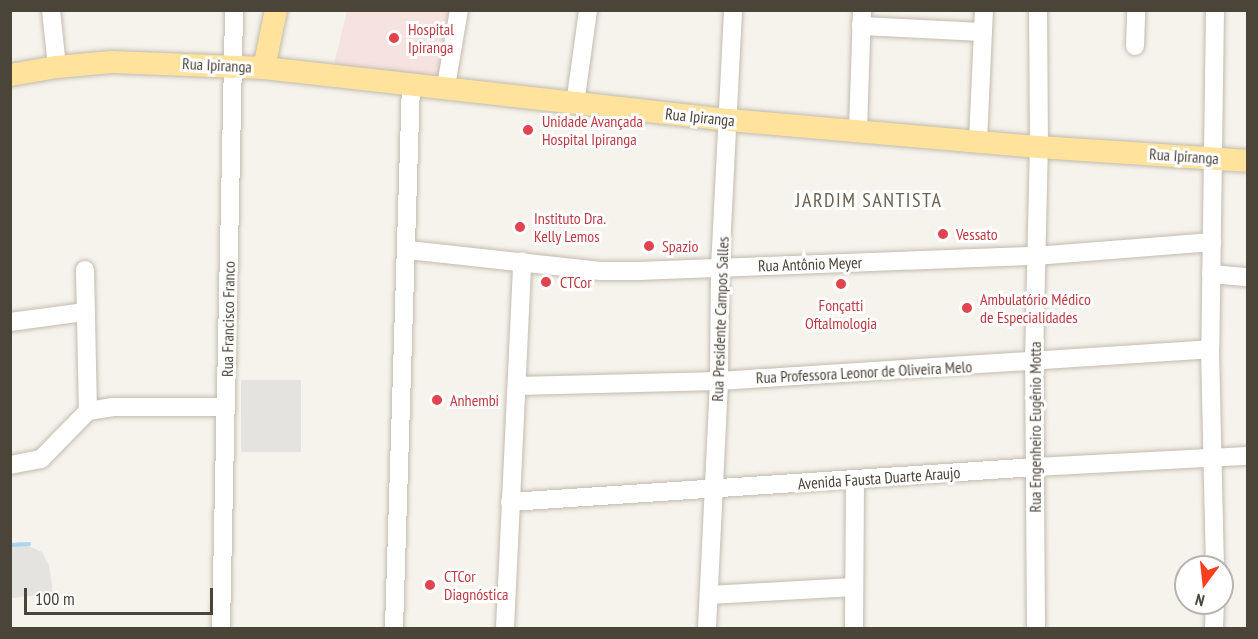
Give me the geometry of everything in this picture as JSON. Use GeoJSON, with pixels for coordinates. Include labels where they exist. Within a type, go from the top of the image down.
{"type":"FeatureCollection","features":[{"type":"Feature","properties":{"kind":"main road"},"geometry":{"type":"LineString","coordinates":[[264,68],[276,10]]}},
{"type":"Feature","properties":{"kind":"main road","name":"Rua Ipiranga"},"geometry":{"type":"LineString","coordinates":[[10,75],[57,67],[152,62],[264,68],[446,86],[575,104],[729,120],[1039,147],[1248,161]]}},
{"type":"Feature","properties":{"kind":"street"},"geometry":{"type":"LineString","coordinates":[[51,10],[57,67]]}},
{"type":"Feature","properties":{"kind":"street","name":"Rua Francisco Franco"},"geometry":{"type":"LineString","coordinates":[[221,628],[234,10]]}},
{"type":"Feature","properties":{"kind":"street"},"geometry":{"type":"LineString","coordinates":[[446,86],[459,10]]}},
{"type":"Feature","properties":{"kind":"street"},"geometry":{"type":"LineString","coordinates":[[575,104],[588,10]]}},
{"type":"Feature","properties":{"kind":"street","name":"Rua Presidente Campos Salles"},"geometry":{"type":"LineString","coordinates":[[707,628],[719,381],[720,268],[733,10]]}},
{"type":"Feature","properties":{"kind":"street"},"geometry":{"type":"LineString","coordinates":[[978,141],[984,10]]}},
{"type":"Feature","properties":{"kind":"street","name":"Rua Engenheiro Eugênio Motta"},"geometry":{"type":"LineString","coordinates":[[1036,628],[1034,362],[1039,147],[1038,10]]}},
{"type":"Feature","properties":{"kind":"street"},"geometry":{"type":"LineString","coordinates":[[1135,46],[1137,10]]}},
{"type":"Feature","properties":{"kind":"street"},"geometry":{"type":"LineString","coordinates":[[1215,10],[1210,349],[1215,555]]}},
{"type":"Feature","properties":{"kind":"street"},"geometry":{"type":"LineString","coordinates":[[858,130],[862,18],[983,32]]}},
{"type":"Feature","properties":{"kind":"street"},"geometry":{"type":"LineString","coordinates":[[394,628],[408,250],[411,83]]}},
{"type":"Feature","properties":{"kind":"street","name":"Rua Antônio Meyer"},"geometry":{"type":"LineString","coordinates":[[408,250],[602,270],[720,268],[1035,256],[1212,242]]}},
{"type":"Feature","properties":{"kind":"street"},"geometry":{"type":"LineString","coordinates":[[505,628],[522,261]]}},
{"type":"Feature","properties":{"kind":"street"},"geometry":{"type":"LineString","coordinates":[[84,270],[88,411]]}},
{"type":"Feature","properties":{"kind":"street"},"geometry":{"type":"LineString","coordinates":[[1211,274],[1248,276]]}},
{"type":"Feature","properties":{"kind":"street"},"geometry":{"type":"LineString","coordinates":[[10,322],[85,312]]}},
{"type":"Feature","properties":{"kind":"street","name":"Rua Professora Leonor de Oliveira Melo"},"geometry":{"type":"LineString","coordinates":[[517,386],[719,381],[1210,349]]}},
{"type":"Feature","properties":{"kind":"street"},"geometry":{"type":"LineString","coordinates":[[10,465],[41,459],[88,411],[112,407],[226,407]]}},
{"type":"Feature","properties":{"kind":"street","name":"Avenida Fausta Duarte Araujo"},"geometry":{"type":"LineString","coordinates":[[510,502],[1035,467],[1248,456]]}},
{"type":"Feature","properties":{"kind":"street"},"geometry":{"type":"LineString","coordinates":[[854,628],[855,480]]}},
{"type":"Feature","properties":{"kind":"street"},"geometry":{"type":"LineString","coordinates":[[709,595],[854,587]]}},
{"type":"Feature","properties":{"kind":"shaded area","name":"Hospital Ipiranga"},"geometry":{"type":"Polygon","coordinates":[[[347,11],[453,11],[441,77],[334,64],[347,11]]]}},
{"type":"Feature","properties":{"kind":"shaded area"},"geometry":{"type":"Polygon","coordinates":[[[241,380],[301,380],[301,452],[241,452],[241,380]]]}},
{"type":"Feature","properties":{"kind":"shaded area"},"geometry":{"type":"Polygon","coordinates":[[[20,542],[42,552],[49,565],[53,594],[11,598],[11,544],[20,542]]]}},
{"type":"Feature","properties":{"kind":"waterway"},"geometry":{"type":"LineString","coordinates":[[10,545],[29,544]]}},
{"type":"Feature","properties":{"kind":"place","name":"Hospital Ipiranga"},"geometry":{"type":"Point","coordinates":[394,38]}},
{"type":"Feature","properties":{"kind":"place","name":"Unidade Avançada Hospital Ipiranga"},"geometry":{"type":"Point","coordinates":[528,130]}},
{"type":"Feature","properties":{"kind":"place","name":"Instituto Dra. Kelly Lemos"},"geometry":{"type":"Point","coordinates":[520,227]}},
{"type":"Feature","properties":{"kind":"place","name":"Vessato"},"geometry":{"type":"Point","coordinates":[943,234]}},
{"type":"Feature","properties":{"kind":"place","name":"Spazio"},"geometry":{"type":"Point","coordinates":[649,246]}},
{"type":"Feature","properties":{"kind":"place","name":"CTCor"},"geometry":{"type":"Point","coordinates":[546,282]}},
{"type":"Feature","properties":{"kind":"place","name":"Fonçatti Oftalmologia"},"geometry":{"type":"Point","coordinates":[841,284]}},
{"type":"Feature","properties":{"kind":"place","name":"Ambulatório Médico de Especialidades"},"geometry":{"type":"Point","coordinates":[967,308]}},
{"type":"Feature","properties":{"kind":"place","name":"Anhembi"},"geometry":{"type":"Point","coordinates":[437,400]}},
{"type":"Feature","properties":{"kind":"place","name":"CTCor Diagnóstica"},"geometry":{"type":"Point","coordinates":[430,585]}},
{"type":"Feature","properties":{"kind":"district","name":"JARDIM SANTISTA"},"geometry":{"type":"Point","coordinates":[869,200]}}]}
